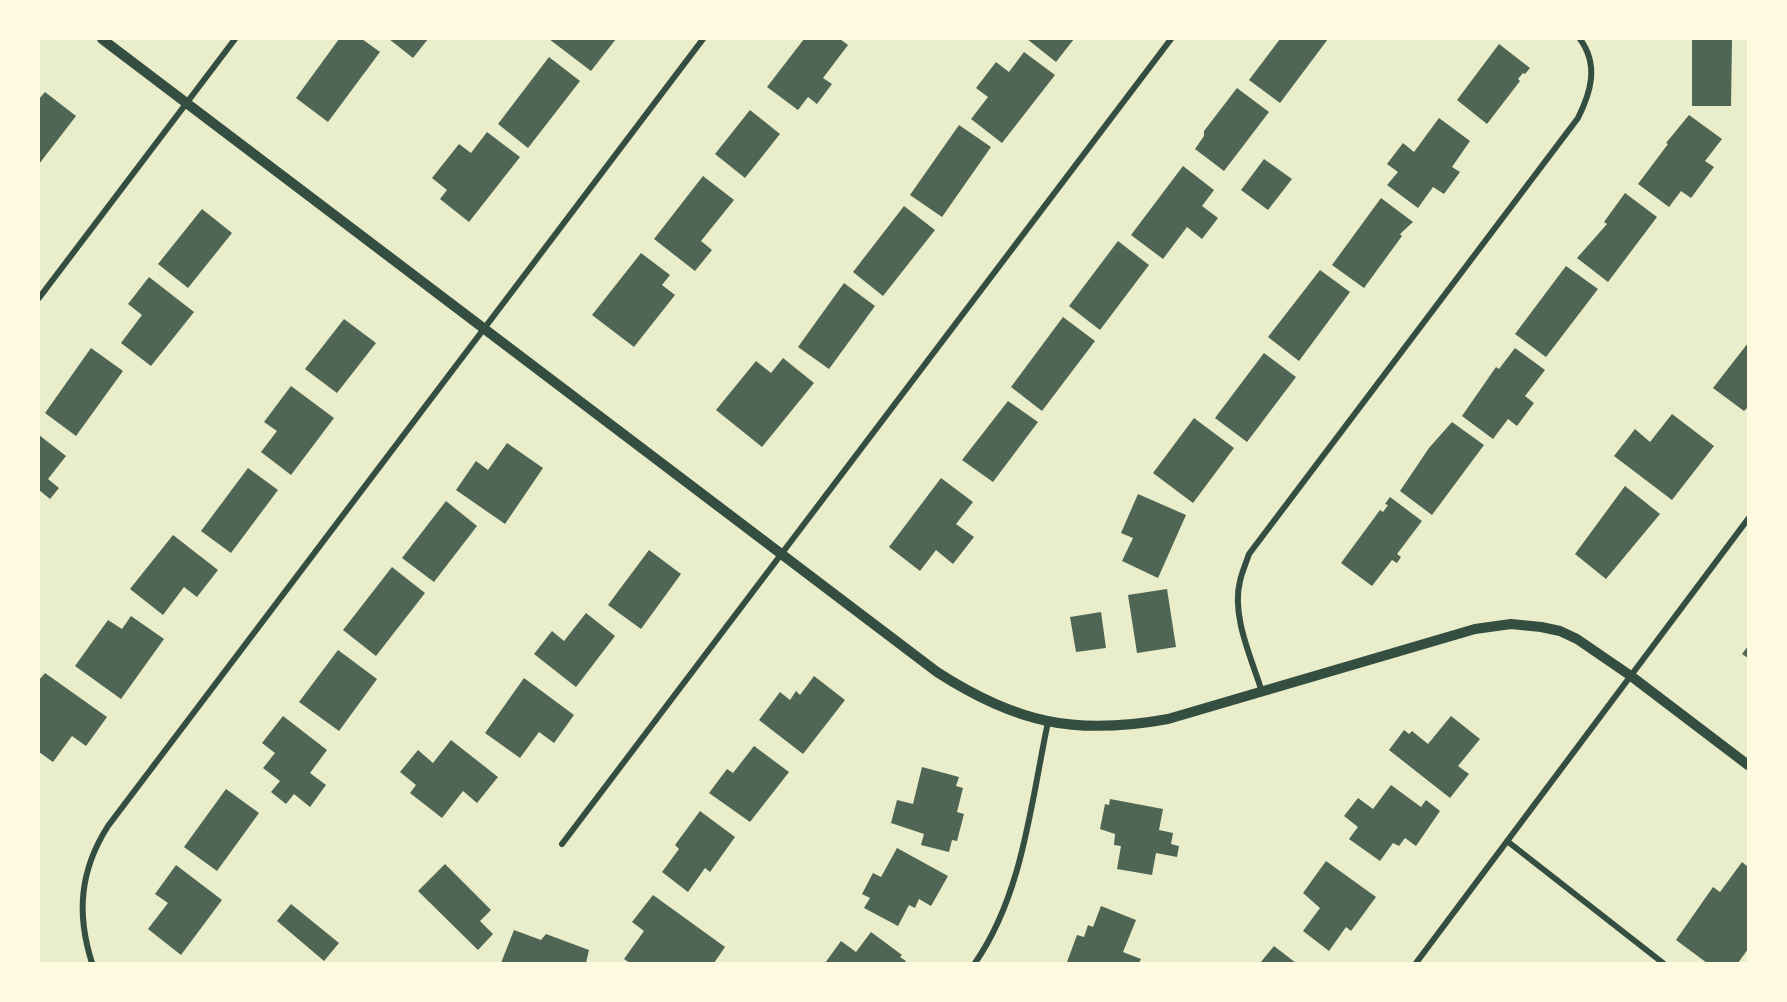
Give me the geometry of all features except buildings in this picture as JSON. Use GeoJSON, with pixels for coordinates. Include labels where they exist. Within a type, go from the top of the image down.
{"type":"FeatureCollection","features":[{"type":"Feature","properties":{"kind":"street"},"geometry":{"type":"LineString","coordinates":[[102,39],[952,682],[1013,713],[1048,722],[1112,728],[1168,719],[1496,625],[1560,631],[1596,650],[1748,765]]}},
{"type":"Feature","properties":{"kind":"street"},"geometry":{"type":"LineString","coordinates":[[39,298],[235,39]]}},
{"type":"Feature","properties":{"kind":"street"},"geometry":{"type":"LineString","coordinates":[[92,963],[83,935],[81,906],[86,871],[97,844],[703,39]]}},
{"type":"Feature","properties":{"kind":"street"},"geometry":{"type":"LineString","coordinates":[[562,844],[1171,39]]}},
{"type":"Feature","properties":{"kind":"street"},"geometry":{"type":"LineString","coordinates":[[1262,692],[1242,626],[1238,602],[1239,582],[1249,554],[1578,118],[1590,96],[1592,71],[1586,46],[1580,39]]}},
{"type":"Feature","properties":{"kind":"street"},"geometry":{"type":"LineString","coordinates":[[1416,963],[1748,519]]}},
{"type":"Feature","properties":{"kind":"street"},"geometry":{"type":"LineString","coordinates":[[975,963],[997,924],[1014,879],[1048,722]]}},
{"type":"Feature","properties":{"kind":"street"},"geometry":{"type":"LineString","coordinates":[[1507,841],[1663,963]]}}]}
